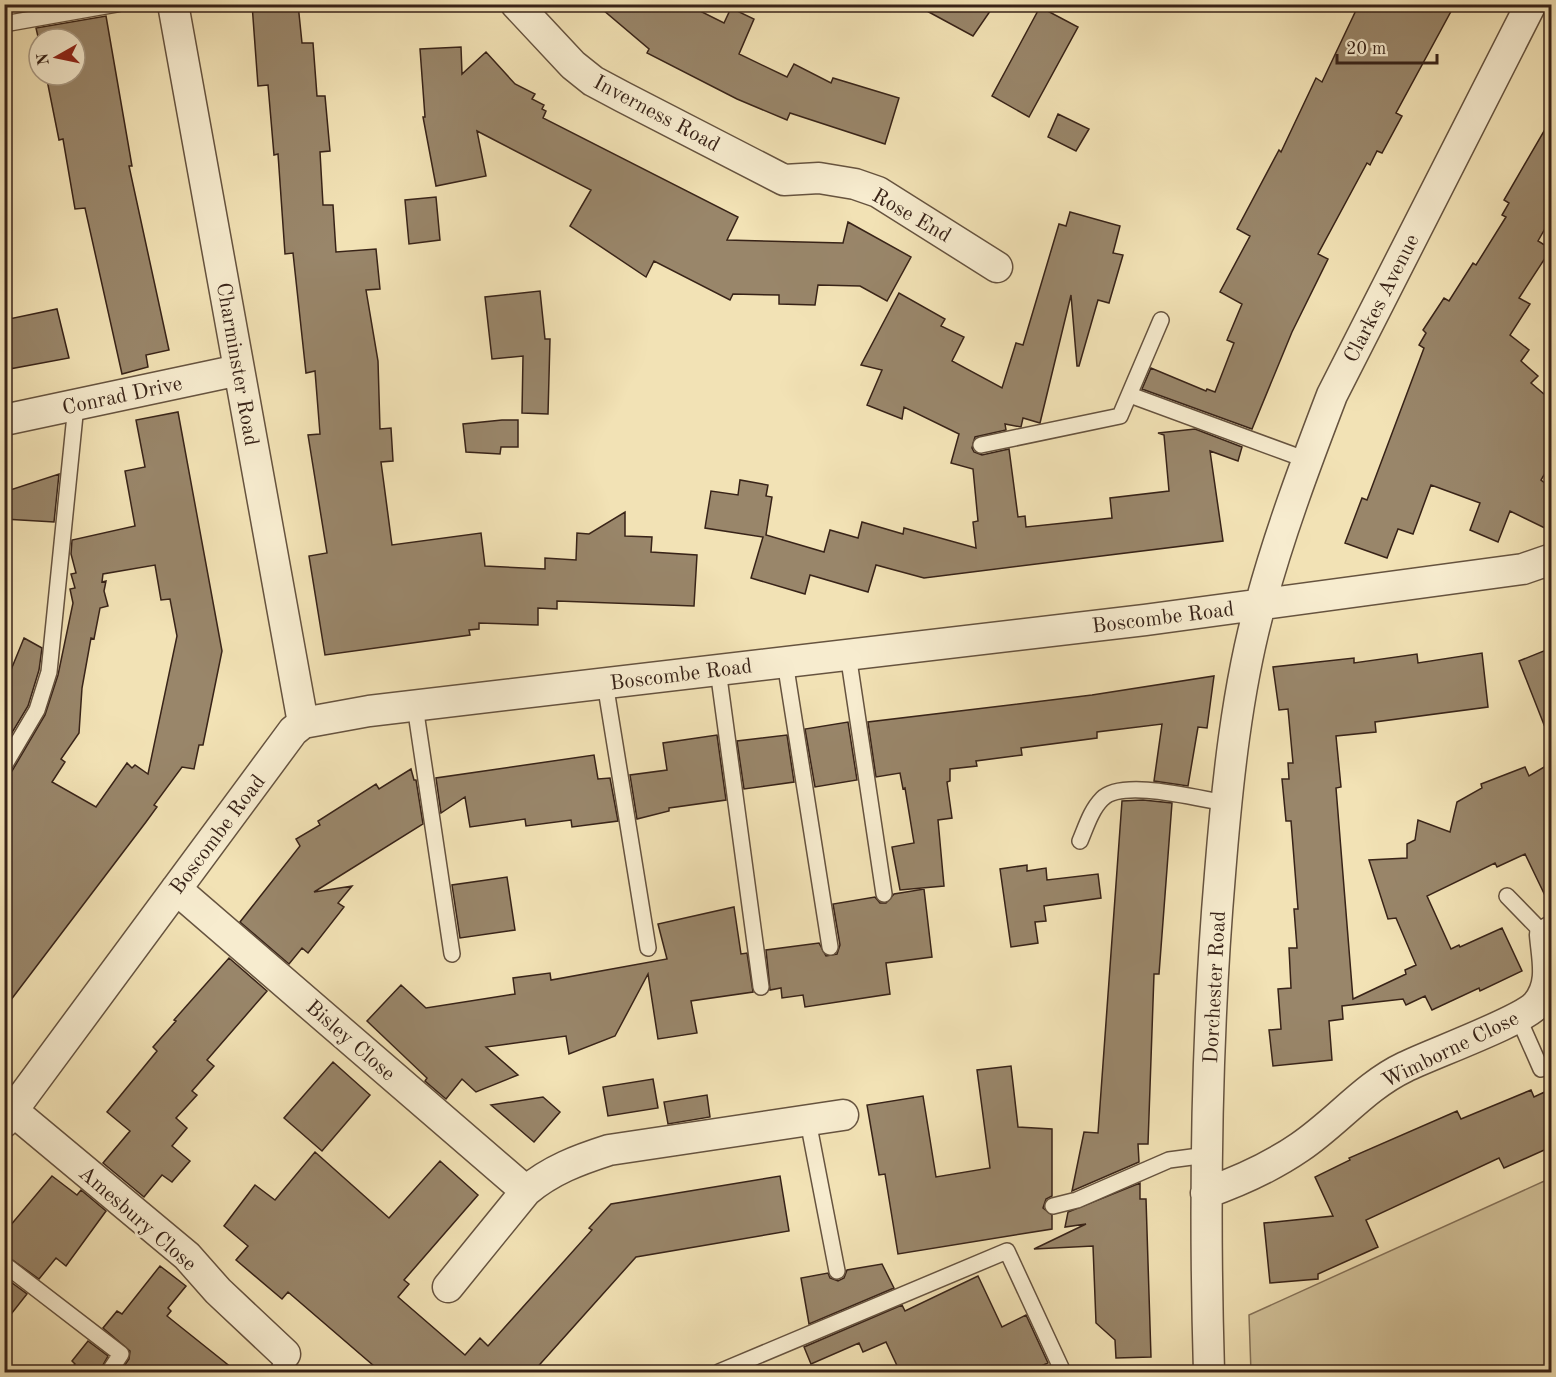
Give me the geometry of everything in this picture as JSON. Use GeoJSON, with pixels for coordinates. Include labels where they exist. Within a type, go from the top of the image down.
{"type":"FeatureCollection","features":[{"type":"Feature","properties":{"kind":"street","name":"Charminster Road"},"geometry":{"type":"LineString","coordinates":[[172,4],[303,723]]}},
{"type":"Feature","properties":{"kind":"street","name":"Inverness Road"},"geometry":{"type":"LineString","coordinates":[[516,4],[573,65],[593,81],[784,180]]}},
{"type":"Feature","properties":{"kind":"street","name":"Clarkes Avenue"},"geometry":{"type":"LineString","coordinates":[[1260,604],[1307,460],[1332,394],[1531,4]]}},
{"type":"Feature","properties":{"kind":"street","name":"Rose End"},"geometry":{"type":"LineString","coordinates":[[784,180],[819,178],[855,184],[878,192],[997,267]]}},
{"type":"Feature","properties":{"kind":"street","name":"Conrad Drive"},"geometry":{"type":"LineString","coordinates":[[4,420],[239,370]]}},
{"type":"Feature","properties":{"kind":"street","name":"Boscombe Road"},"geometry":{"type":"LineString","coordinates":[[9,1117],[293,731],[303,723],[415,706],[1260,604],[1523,569],[1551,559]]}},
{"type":"Feature","properties":{"kind":"street","name":"Dorchester Road"},"geometry":{"type":"LineString","coordinates":[[1209,1372],[1206,1193],[1216,919],[1239,706],[1260,604]]}},
{"type":"Feature","properties":{"kind":"street","name":"Bisley Close"},"geometry":{"type":"LineString","coordinates":[[176,889],[526,1191]]}},
{"type":"Feature","properties":{"kind":"street","name":"Wimborne Close"},"geometry":{"type":"LineString","coordinates":[[1206,1193],[1252,1176],[1301,1146],[1372,1087],[1403,1068],[1518,1017],[1536,1006],[1549,984],[1548,933]]}},
{"type":"Feature","properties":{"kind":"street"},"geometry":{"type":"LineString","coordinates":[[448,1287],[526,1191],[544,1176],[573,1161],[609,1150],[843,1114]]}},
{"type":"Feature","properties":{"kind":"street","name":"Amesbury Close"},"geometry":{"type":"LineString","coordinates":[[9,1117],[187,1256],[282,1363]]}},
{"type":"Feature","properties":{"kind":"lane"},"geometry":{"type":"LineString","coordinates":[[4,24],[117,4]]}},
{"type":"Feature","properties":{"kind":"lane"},"geometry":{"type":"LineString","coordinates":[[981,445],[1120,416],[1161,320]]}},
{"type":"Feature","properties":{"kind":"lane"},"geometry":{"type":"LineString","coordinates":[[1130,395],[1307,460]]}},
{"type":"Feature","properties":{"kind":"lane"},"geometry":{"type":"LineString","coordinates":[[4,766],[38,710],[50,672],[76,405]]}},
{"type":"Feature","properties":{"kind":"lane"},"geometry":{"type":"LineString","coordinates":[[848,654],[885,894]]}},
{"type":"Feature","properties":{"kind":"lane"},"geometry":{"type":"LineString","coordinates":[[785,662],[830,947]]}},
{"type":"Feature","properties":{"kind":"lane"},"geometry":{"type":"LineString","coordinates":[[718,670],[761,987]]}},
{"type":"Feature","properties":{"kind":"lane"},"geometry":{"type":"LineString","coordinates":[[605,683],[648,948]]}},
{"type":"Feature","properties":{"kind":"lane"},"geometry":{"type":"LineString","coordinates":[[415,706],[452,954]]}},
{"type":"Feature","properties":{"kind":"lane"},"geometry":{"type":"LineString","coordinates":[[1080,840],[1094,809],[1103,797],[1123,789],[1227,803]]}},
{"type":"Feature","properties":{"kind":"lane"},"geometry":{"type":"LineString","coordinates":[[1507,896],[1548,933]]}},
{"type":"Feature","properties":{"kind":"lane"},"geometry":{"type":"LineString","coordinates":[[1518,1017],[1541,1070]]}},
{"type":"Feature","properties":{"kind":"lane"},"geometry":{"type":"LineString","coordinates":[[808,1121],[837,1271]]}},
{"type":"Feature","properties":{"kind":"lane"},"geometry":{"type":"LineString","coordinates":[[1053,1206],[1077,1200],[1169,1160],[1207,1155]]}},
{"type":"Feature","properties":{"kind":"lane"},"geometry":{"type":"LineString","coordinates":[[718,1372],[1007,1251],[1063,1372]]}},
{"type":"Feature","properties":{"kind":"lane"},"geometry":{"type":"LineString","coordinates":[[4,1264],[121,1354],[109,1372]]}},
{"type":"Feature","properties":{"kind":"shaded area"},"geometry":{"type":"Polygon","coordinates":[[[1551,1178],[1551,1372],[1251,1372],[1249,1315],[1551,1178]]]}},
{"type":"Feature","properties":{"kind":"building"},"geometry":{"type":"Polygon","coordinates":[[[252,4],[298,4],[302,43],[313,43],[317,96],[325,96],[330,151],[320,152],[323,205],[333,205],[336,252],[376,249],[380,289],[366,290],[378,361],[380,429],[391,428],[393,461],[381,462],[392,545],[481,533],[485,566],[545,569],[545,558],[576,560],[577,533],[589,534],[625,512],[625,536],[652,537],[651,552],[697,555],[694,606],[557,601],[557,609],[538,608],[538,625],[479,623],[479,629],[469,630],[470,635],[325,655],[309,556],[327,553],[308,435],[320,434],[315,371],[306,373],[293,253],[285,254],[278,154],[274,155],[268,85],[258,86],[252,4]]]}},
{"type":"Feature","properties":{"kind":"building"},"geometry":{"type":"Polygon","coordinates":[[[596,4],[686,4],[724,23],[731,8],[754,19],[739,54],[787,77],[794,64],[831,83],[833,78],[899,98],[885,144],[790,113],[787,120],[737,99],[647,53],[649,49],[596,4]]]}},
{"type":"Feature","properties":{"kind":"building"},"geometry":{"type":"Polygon","coordinates":[[[914,4],[995,4],[973,36],[914,4]]]}},
{"type":"Feature","properties":{"kind":"building"},"geometry":{"type":"Polygon","coordinates":[[[1359,4],[1455,4],[1396,113],[1402,116],[1382,153],[1377,151],[1370,165],[1367,163],[1318,254],[1328,259],[1292,332],[1252,429],[1142,389],[1151,368],[1206,391],[1207,389],[1215,392],[1234,343],[1227,340],[1242,304],[1220,292],[1250,236],[1237,229],[1279,150],[1281,152],[1316,78],[1322,82],[1359,4]]]}},
{"type":"Feature","properties":{"kind":"building"},"geometry":{"type":"Polygon","coordinates":[[[1040,7],[1078,27],[1029,117],[992,96],[1040,7]]]}},
{"type":"Feature","properties":{"kind":"building"},"geometry":{"type":"Polygon","coordinates":[[[106,16],[132,166],[129,166],[169,350],[146,355],[148,367],[122,374],[85,208],[75,209],[63,139],[59,140],[48,87],[87,87],[87,27],[42,27],[106,16]]]}},
{"type":"Feature","properties":{"kind":"building"},"geometry":{"type":"Polygon","coordinates":[[[461,47],[462,74],[486,52],[515,84],[535,94],[532,99],[544,105],[542,109],[546,111],[543,118],[738,217],[727,240],[843,243],[848,222],[911,257],[887,301],[860,286],[818,285],[815,305],[779,304],[779,295],[733,294],[730,300],[654,261],[646,277],[570,226],[591,190],[477,131],[486,176],[436,186],[423,117],[425,117],[420,49],[461,47]]]}},
{"type":"Feature","properties":{"kind":"building"},"geometry":{"type":"Polygon","coordinates":[[[1058,114],[1089,129],[1076,151],[1048,137],[1058,114]]]}},
{"type":"Feature","properties":{"kind":"building"},"geometry":{"type":"Polygon","coordinates":[[[1551,119],[1551,218],[1538,241],[1551,249],[1519,298],[1530,304],[1510,335],[1529,350],[1521,361],[1538,376],[1531,383],[1551,400],[1551,463],[1541,480],[1551,488],[1551,531],[1510,511],[1498,542],[1470,530],[1480,503],[1431,485],[1413,534],[1398,529],[1387,558],[1345,543],[1362,498],[1367,500],[1424,348],[1419,345],[1426,333],[1423,330],[1444,298],[1449,301],[1473,263],[1476,265],[1506,217],[1502,215],[1509,203],[1504,200],[1551,119]]]}},
{"type":"Feature","properties":{"kind":"building"},"geometry":{"type":"Polygon","coordinates":[[[436,197],[440,240],[409,244],[405,200],[436,197]]]}},
{"type":"Feature","properties":{"kind":"building"},"geometry":{"type":"Polygon","coordinates":[[[1070,212],[1120,226],[1113,253],[1123,255],[1109,303],[1098,300],[1079,366],[1077,366],[1071,295],[1040,423],[1023,418],[1021,427],[1005,424],[1006,430],[975,437],[972,448],[974,452],[982,455],[1009,449],[1018,517],[1025,516],[1026,527],[1112,518],[1110,498],[1169,491],[1164,435],[1158,433],[1195,429],[1242,447],[1238,461],[1210,451],[1223,541],[924,578],[876,565],[868,592],[810,575],[805,594],[751,578],[763,537],[705,528],[711,491],[738,495],[740,480],[768,485],[766,496],[772,497],[766,535],[824,552],[830,530],[858,538],[862,522],[903,534],[904,528],[976,548],[973,522],[978,521],[973,469],[951,463],[959,434],[904,407],[902,419],[867,405],[882,370],[861,365],[899,293],[945,319],[941,326],[964,337],[952,361],[1002,388],[1016,343],[1023,345],[1059,224],[1066,226],[1070,212]]]}},
{"type":"Feature","properties":{"kind":"building"},"geometry":{"type":"Polygon","coordinates":[[[540,291],[545,339],[550,339],[548,414],[522,413],[523,356],[492,359],[485,297],[540,291]]]}},
{"type":"Feature","properties":{"kind":"building"},"geometry":{"type":"Polygon","coordinates":[[[57,309],[69,358],[4,370],[4,320],[57,309]]]}},
{"type":"Feature","properties":{"kind":"building"},"geometry":{"type":"Polygon","coordinates":[[[178,412],[222,651],[203,745],[199,745],[194,769],[182,767],[154,805],[157,807],[146,822],[4,1009],[4,776],[12,771],[45,715],[58,675],[73,603],[70,589],[75,588],[71,574],[76,573],[71,554],[72,540],[135,526],[125,471],[145,467],[136,420],[178,412]],[[155,565],[103,574],[102,582],[106,581],[104,591],[108,606],[100,608],[94,639],[91,638],[82,688],[79,733],[61,759],[65,762],[52,782],[96,807],[127,763],[132,768],[135,765],[148,774],[177,636],[170,599],[161,600],[155,565]]]}},
{"type":"Feature","properties":{"kind":"building"},"geometry":{"type":"Polygon","coordinates":[[[518,420],[518,447],[501,447],[500,454],[466,452],[463,424],[518,420]]]}},
{"type":"Feature","properties":{"kind":"building"},"geometry":{"type":"Polygon","coordinates":[[[59,474],[54,522],[4,519],[4,492],[59,474]]]}},
{"type":"Feature","properties":{"kind":"building"},"geometry":{"type":"Polygon","coordinates":[[[24,638],[42,648],[39,670],[28,706],[4,746],[4,687],[24,638]]]}},
{"type":"Feature","properties":{"kind":"building"},"geometry":{"type":"Polygon","coordinates":[[[1551,648],[1551,740],[1550,740],[1519,661],[1551,648]]]}},
{"type":"Feature","properties":{"kind":"building"},"geometry":{"type":"Polygon","coordinates":[[[1482,653],[1488,707],[1375,722],[1376,732],[1336,736],[1341,787],[1336,788],[1353,999],[1406,974],[1405,970],[1416,965],[1396,918],[1388,919],[1369,860],[1407,858],[1407,844],[1415,840],[1418,820],[1450,832],[1457,802],[1482,788],[1481,784],[1525,767],[1529,776],[1551,763],[1551,908],[1525,854],[1497,867],[1495,863],[1427,896],[1451,949],[1502,928],[1522,971],[1432,1010],[1425,996],[1406,1005],[1403,999],[1342,1006],[1343,1019],[1329,1021],[1332,1060],[1273,1066],[1269,1030],[1281,1029],[1278,989],[1291,988],[1289,948],[1297,948],[1294,909],[1298,909],[1291,821],[1286,821],[1282,779],[1289,779],[1288,763],[1293,763],[1288,709],[1279,710],[1273,667],[1354,658],[1354,663],[1417,654],[1418,663],[1482,653]]]}},
{"type":"Feature","properties":{"kind":"building"},"geometry":{"type":"Polygon","coordinates":[[[1214,676],[1207,728],[1198,727],[1188,786],[1154,781],[1162,724],[1097,732],[1097,738],[1021,748],[1022,755],[976,761],[977,766],[950,769],[950,781],[947,782],[952,818],[938,820],[944,886],[900,890],[892,847],[914,843],[905,788],[903,789],[900,773],[876,777],[868,722],[1092,695],[1214,676]]]}},
{"type":"Feature","properties":{"kind":"building"},"geometry":{"type":"Polygon","coordinates":[[[848,722],[857,780],[815,787],[805,729],[848,722]]]}},
{"type":"Feature","properties":{"kind":"building"},"geometry":{"type":"Polygon","coordinates":[[[717,735],[726,800],[669,808],[669,811],[637,819],[630,775],[667,770],[663,743],[717,735]]]}},
{"type":"Feature","properties":{"kind":"building"},"geometry":{"type":"Polygon","coordinates":[[[787,735],[794,782],[744,789],[737,741],[787,735]]]}},
{"type":"Feature","properties":{"kind":"building"},"geometry":{"type":"Polygon","coordinates":[[[594,755],[598,779],[610,778],[618,821],[572,827],[571,820],[526,826],[525,819],[470,827],[465,797],[441,813],[436,778],[594,755]]]}},
{"type":"Feature","properties":{"kind":"building"},"geometry":{"type":"Polygon","coordinates":[[[411,769],[414,780],[416,780],[423,824],[314,892],[352,886],[338,903],[344,907],[308,953],[302,948],[289,964],[240,922],[300,846],[296,839],[320,825],[318,821],[376,784],[379,789],[411,769]]]}},
{"type":"Feature","properties":{"kind":"building"},"geometry":{"type":"Polygon","coordinates":[[[1143,800],[1172,803],[1159,974],[1154,974],[1148,1144],[1138,1144],[1139,1162],[1072,1191],[1084,1132],[1098,1133],[1122,801],[1143,800]]]}},
{"type":"Feature","properties":{"kind":"building"},"geometry":{"type":"Polygon","coordinates":[[[1027,865],[1027,871],[1046,868],[1047,880],[1098,874],[1101,898],[1044,906],[1046,921],[1035,922],[1038,943],[1011,947],[1000,869],[1027,865]]]}},
{"type":"Feature","properties":{"kind":"building"},"geometry":{"type":"Polygon","coordinates":[[[507,877],[515,930],[460,938],[452,885],[507,877]]]}},
{"type":"Feature","properties":{"kind":"building"},"geometry":{"type":"Polygon","coordinates":[[[924,889],[932,957],[886,963],[890,994],[805,1007],[803,995],[782,998],[781,988],[770,990],[766,950],[819,943],[826,956],[837,954],[840,945],[833,904],[875,897],[880,903],[886,903],[894,894],[924,889]]]}},
{"type":"Feature","properties":{"kind":"building"},"geometry":{"type":"Polygon","coordinates":[[[734,907],[741,954],[747,953],[753,992],[691,1001],[697,1033],[658,1039],[648,974],[615,1036],[569,1054],[566,1036],[486,1047],[518,1075],[476,1092],[462,1079],[446,1099],[425,1081],[427,1078],[367,1021],[401,985],[426,1008],[515,994],[513,978],[550,973],[551,980],[667,959],[658,924],[734,907]]]}},
{"type":"Feature","properties":{"kind":"building"},"geometry":{"type":"Polygon","coordinates":[[[229,958],[267,991],[207,1060],[214,1066],[192,1091],[197,1095],[176,1118],[187,1128],[172,1146],[190,1161],[172,1182],[162,1175],[144,1197],[103,1163],[130,1131],[107,1112],[157,1051],[153,1047],[176,1021],[174,1020],[229,958]]]}},
{"type":"Feature","properties":{"kind":"building"},"geometry":{"type":"Polygon","coordinates":[[[333,1062],[370,1095],[322,1151],[284,1118],[333,1062]]]}},
{"type":"Feature","properties":{"kind":"building"},"geometry":{"type":"Polygon","coordinates":[[[1011,1066],[1018,1127],[1052,1129],[1052,1196],[1046,1199],[1043,1208],[1052,1215],[1052,1229],[898,1254],[885,1174],[879,1175],[867,1105],[923,1096],[936,1177],[990,1168],[977,1070],[1011,1066]]]}},
{"type":"Feature","properties":{"kind":"building"},"geometry":{"type":"Polygon","coordinates":[[[653,1079],[658,1108],[608,1116],[603,1087],[653,1079]]]}},
{"type":"Feature","properties":{"kind":"building"},"geometry":{"type":"Polygon","coordinates":[[[1551,1089],[1551,1147],[1504,1168],[1499,1158],[1366,1220],[1378,1247],[1318,1274],[1318,1279],[1270,1283],[1264,1223],[1333,1216],[1315,1177],[1350,1160],[1349,1158],[1457,1111],[1461,1119],[1531,1090],[1534,1097],[1551,1089]]]}},
{"type":"Feature","properties":{"kind":"building"},"geometry":{"type":"Polygon","coordinates":[[[707,1095],[710,1117],[668,1124],[664,1102],[707,1095]]]}},
{"type":"Feature","properties":{"kind":"building"},"geometry":{"type":"Polygon","coordinates":[[[543,1097],[560,1112],[534,1142],[491,1105],[543,1097]]]}},
{"type":"Feature","properties":{"kind":"building"},"geometry":{"type":"Polygon","coordinates":[[[315,1152],[389,1218],[440,1161],[478,1195],[404,1280],[409,1284],[398,1297],[465,1355],[480,1338],[488,1346],[592,1230],[589,1228],[611,1204],[780,1176],[789,1231],[636,1257],[533,1372],[381,1372],[288,1292],[282,1299],[236,1260],[248,1246],[224,1226],[255,1185],[275,1200],[315,1152]]]}},
{"type":"Feature","properties":{"kind":"building"},"geometry":{"type":"Polygon","coordinates":[[[52,1176],[77,1195],[81,1190],[106,1211],[66,1266],[56,1258],[39,1279],[4,1254],[4,1233],[52,1176]]]}},
{"type":"Feature","properties":{"kind":"building"},"geometry":{"type":"Polygon","coordinates":[[[1140,1183],[1140,1199],[1146,1199],[1151,1357],[1116,1358],[1115,1340],[1096,1323],[1093,1246],[1034,1249],[1086,1224],[1065,1227],[1068,1212],[1140,1183]]]}},
{"type":"Feature","properties":{"kind":"building"},"geometry":{"type":"Polygon","coordinates":[[[882,1264],[894,1288],[809,1324],[801,1278],[828,1273],[830,1278],[838,1281],[844,1278],[847,1270],[882,1264]]]}},
{"type":"Feature","properties":{"kind":"building"},"geometry":{"type":"Polygon","coordinates":[[[160,1266],[186,1286],[168,1308],[171,1311],[167,1316],[237,1372],[120,1372],[129,1359],[130,1351],[103,1328],[117,1311],[122,1314],[160,1266]]]}},
{"type":"Feature","properties":{"kind":"building"},"geometry":{"type":"Polygon","coordinates":[[[978,1276],[1002,1327],[1026,1315],[1048,1363],[1028,1372],[900,1372],[886,1342],[863,1352],[859,1343],[811,1364],[804,1347],[902,1305],[905,1311],[978,1276]]]}},
{"type":"Feature","properties":{"kind":"building"},"geometry":{"type":"Polygon","coordinates":[[[4,1277],[27,1294],[4,1323],[4,1277]]]}},
{"type":"Feature","properties":{"kind":"building"},"geometry":{"type":"Polygon","coordinates":[[[88,1341],[108,1356],[99,1372],[68,1372],[75,1364],[72,1361],[88,1341]]]}}]}
